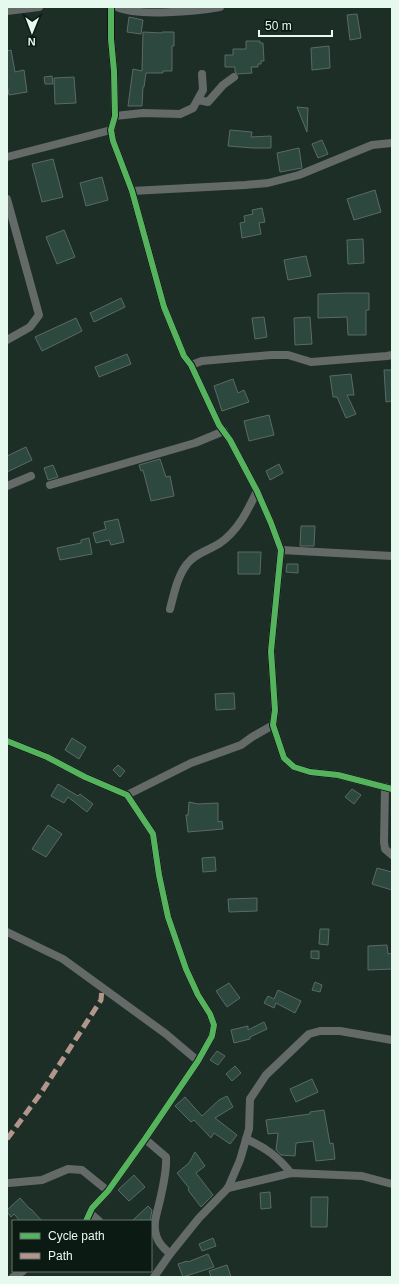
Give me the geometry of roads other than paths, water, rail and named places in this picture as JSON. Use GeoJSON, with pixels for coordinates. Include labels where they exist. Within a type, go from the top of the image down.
{"type":"FeatureCollection","features":[{"type":"Feature","properties":{"kind":"street"},"geometry":{"type":"LineString","coordinates":[[7,11],[39,7]]}},
{"type":"Feature","properties":{"kind":"street"},"geometry":{"type":"LineString","coordinates":[[112,7],[111,39],[114,71],[115,116],[111,130],[113,141],[132,191],[164,308],[184,356],[191,365],[219,425],[224,431],[257,491],[281,550],[271,651],[275,710],[273,726],[284,758],[294,767],[310,772],[338,775],[388,788],[384,842],[385,849],[392,854]]}},
{"type":"Feature","properties":{"kind":"street"},"geometry":{"type":"LineString","coordinates":[[117,7],[130,11],[159,12],[220,7]]}},
{"type":"Feature","properties":{"kind":"street"},"geometry":{"type":"LineString","coordinates":[[115,116],[143,113],[180,114],[193,108],[203,90],[202,74]]}},
{"type":"Feature","properties":{"kind":"street"},"geometry":{"type":"LineString","coordinates":[[198,100],[208,102],[223,85],[234,77]]}},
{"type":"Feature","properties":{"kind":"street"},"geometry":{"type":"LineString","coordinates":[[7,157],[111,130]]}},
{"type":"Feature","properties":{"kind":"street"},"geometry":{"type":"LineString","coordinates":[[132,191],[268,183],[299,175],[372,145],[392,143]]}},
{"type":"Feature","properties":{"kind":"street"},"geometry":{"type":"LineString","coordinates":[[7,199],[39,316],[30,327],[7,340]]}},
{"type":"Feature","properties":{"kind":"street"},"geometry":{"type":"LineString","coordinates":[[191,365],[202,362],[271,355],[288,355],[311,362],[392,355]]}},
{"type":"Feature","properties":{"kind":"street"},"geometry":{"type":"LineString","coordinates":[[50,485],[195,443],[224,431]]}},
{"type":"Feature","properties":{"kind":"street"},"geometry":{"type":"LineString","coordinates":[[7,486],[31,476]]}},
{"type":"Feature","properties":{"kind":"street"},"geometry":{"type":"LineString","coordinates":[[170,609],[177,581],[187,563],[202,552],[220,543],[235,528],[247,512],[257,491]]}},
{"type":"Feature","properties":{"kind":"street"},"geometry":{"type":"LineString","coordinates":[[281,550],[392,556]]}},
{"type":"Feature","properties":{"kind":"street"},"geometry":{"type":"LineString","coordinates":[[127,794],[191,763],[241,745],[252,737],[273,726]]}},
{"type":"Feature","properties":{"kind":"street"},"geometry":{"type":"LineString","coordinates":[[7,741],[47,757],[85,777],[127,794],[153,834],[159,875],[168,917],[186,969],[198,995],[210,1014],[214,1025],[212,1036],[198,1061],[108,1191],[92,1208],[86,1220]]}},
{"type":"Feature","properties":{"kind":"street"},"geometry":{"type":"LineString","coordinates":[[7,932],[63,960],[166,1034],[198,1061]]}},
{"type":"Feature","properties":{"kind":"street"},"geometry":{"type":"LineString","coordinates":[[154,1274],[199,1218],[228,1188],[240,1160],[249,1129],[250,1099],[266,1075],[309,1034],[320,1031],[340,1031],[392,1040]]}},
{"type":"Feature","properties":{"kind":"street"},"geometry":{"type":"LineString","coordinates":[[145,1139],[166,1157],[167,1168],[154,1224],[158,1242],[170,1254]]}},
{"type":"Feature","properties":{"kind":"street"},"geometry":{"type":"LineString","coordinates":[[246,1139],[265,1148],[283,1163],[291,1173]]}},
{"type":"Feature","properties":{"kind":"street"},"geometry":{"type":"LineString","coordinates":[[9,1183],[42,1180],[68,1169],[82,1170],[108,1191]]}},
{"type":"Feature","properties":{"kind":"street"},"geometry":{"type":"LineString","coordinates":[[228,1188],[291,1173],[362,1176],[392,1184]]}},
{"type":"Feature","properties":{"kind":"street"},"geometry":{"type":"LineString","coordinates":[[90,1213],[98,1220]]}}]}
